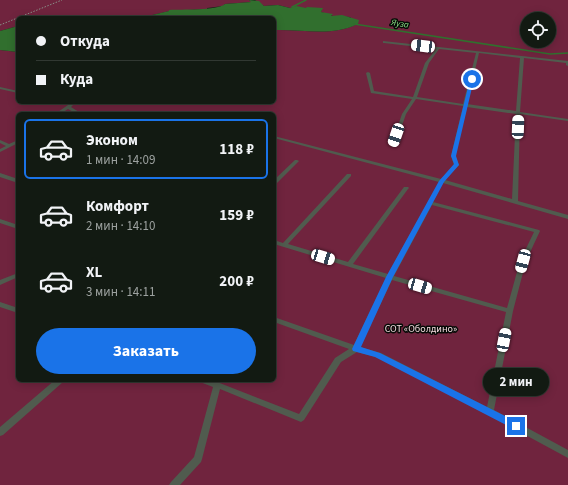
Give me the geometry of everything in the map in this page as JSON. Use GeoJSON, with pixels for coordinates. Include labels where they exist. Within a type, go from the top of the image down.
{"type":"FeatureCollection","features":[{"type":"Feature","properties":{"kind":"lane"},"geometry":{"type":"LineString","coordinates":[[384,42],[568,62],[568,65]]}},
{"type":"Feature","properties":{"kind":"lane"},"geometry":{"type":"LineString","coordinates":[[393,146],[404,114],[415,98],[427,63],[438,48]]}},
{"type":"Feature","properties":{"kind":"lane"},"geometry":{"type":"LineString","coordinates":[[209,382],[300,418],[338,360],[356,349],[390,277],[442,181],[457,165],[453,156],[478,52]]}},
{"type":"Feature","properties":{"kind":"lane"},"geometry":{"type":"LineString","coordinates":[[515,202],[518,112],[522,57]]}},
{"type":"Feature","properties":{"kind":"lane"},"geometry":{"type":"LineString","coordinates":[[368,73],[372,92],[568,120]]}},
{"type":"Feature","properties":{"kind":"lane"},"geometry":{"type":"LineString","coordinates":[[0,88],[16,92]]}},
{"type":"Feature","properties":{"kind":"lane"},"geometry":{"type":"LineString","coordinates":[[61,112],[71,105],[67,104]]}},
{"type":"Feature","properties":{"kind":"lane"},"geometry":{"type":"LineString","coordinates":[[68,107],[77,112]]}},
{"type":"Feature","properties":{"kind":"lane"},"geometry":{"type":"LineString","coordinates":[[276,138],[442,181],[568,217]]}},
{"type":"Feature","properties":{"kind":"lane"},"geometry":{"type":"LineString","coordinates":[[0,141],[9,146]]}},
{"type":"Feature","properties":{"kind":"lane"},"geometry":{"type":"LineString","coordinates":[[0,151],[16,142]]}},
{"type":"Feature","properties":{"kind":"lane"},"geometry":{"type":"LineString","coordinates":[[276,181],[297,161]]}},
{"type":"Feature","properties":{"kind":"lane"},"geometry":{"type":"LineString","coordinates":[[0,175],[16,180]]}},
{"type":"Feature","properties":{"kind":"lane"},"geometry":{"type":"LineString","coordinates":[[284,245],[348,175]]}},
{"type":"Feature","properties":{"kind":"lane"},"geometry":{"type":"LineString","coordinates":[[348,265],[406,188]]}},
{"type":"Feature","properties":{"kind":"lane"},"geometry":{"type":"LineString","coordinates":[[430,203],[537,231],[523,261],[510,311],[490,412]]}},
{"type":"Feature","properties":{"kind":"lane"},"geometry":{"type":"LineString","coordinates":[[0,221],[16,227]]}},
{"type":"Feature","properties":{"kind":"lane"},"geometry":{"type":"LineString","coordinates":[[276,243],[348,265],[510,311]]}},
{"type":"Feature","properties":{"kind":"lane"},"geometry":{"type":"LineString","coordinates":[[0,283],[16,276]]}},
{"type":"Feature","properties":{"kind":"lane"},"geometry":{"type":"LineString","coordinates":[[0,304],[16,309]]}},
{"type":"Feature","properties":{"kind":"lane"},"geometry":{"type":"LineString","coordinates":[[276,320],[356,349],[378,355],[490,412],[568,454]]}},
{"type":"Feature","properties":{"kind":"lane"},"geometry":{"type":"LineString","coordinates":[[0,432],[58,382]]}},
{"type":"Feature","properties":{"kind":"lane"},"geometry":{"type":"LineString","coordinates":[[176,484],[198,459],[217,385]]}},
{"type":"Feature","properties":{"kind":"path"},"geometry":{"type":"LineString","coordinates":[[22,16],[62,0]]}},
{"type":"Feature","properties":{"kind":"path"},"geometry":{"type":"LineString","coordinates":[[0,25],[16,19]]}},
{"type":"Feature","properties":{"kind":"green space"},"geometry":{"type":"Polygon","coordinates":[[[0,0],[249,0],[252,2],[225,4],[223,6],[207,9],[170,11],[148,16],[16,16],[16,27],[0,31],[0,0]]]}},
{"type":"Feature","properties":{"kind":"green space","name":"СОТ «Оболдино»"},"geometry":{"type":"Polygon","coordinates":[[[255,0],[568,0],[568,485],[0,485],[0,50],[16,52],[16,104],[276,104],[276,30],[317,32],[347,28],[357,24],[350,17],[333,16],[321,12],[322,8],[290,8],[278,5],[264,6],[255,0]]]}},
{"type":"Feature","properties":{"kind":"shaded area"},"geometry":{"type":"Polygon","coordinates":[[[249,0],[259,1],[264,6],[278,5],[290,8],[296,6],[306,8],[323,8],[321,12],[333,14],[331,16],[342,15],[359,20],[358,24],[348,28],[317,32],[276,30],[276,16],[148,16],[169,10],[207,9],[225,4],[251,2],[249,0]]]}},
{"type":"Feature","properties":{"kind":"shaded area"},"geometry":{"type":"Polygon","coordinates":[[[16,27],[16,52],[0,50],[0,31],[16,27]]]}},
{"type":"Feature","properties":{"kind":"waterway"},"geometry":{"type":"LineString","coordinates":[[292,7],[306,0]]}},
{"type":"Feature","properties":{"kind":"waterway","name":"Яуза"},"geometry":{"type":"LineString","coordinates":[[354,24],[550,54],[568,53]]}},
{"type":"Feature","properties":{"kind":"route"},"geometry":{"type":"LineString","coordinates":[[472,79],[453,156],[457,165],[442,181],[390,277],[356,349],[378,355],[516,426]]}}]}
